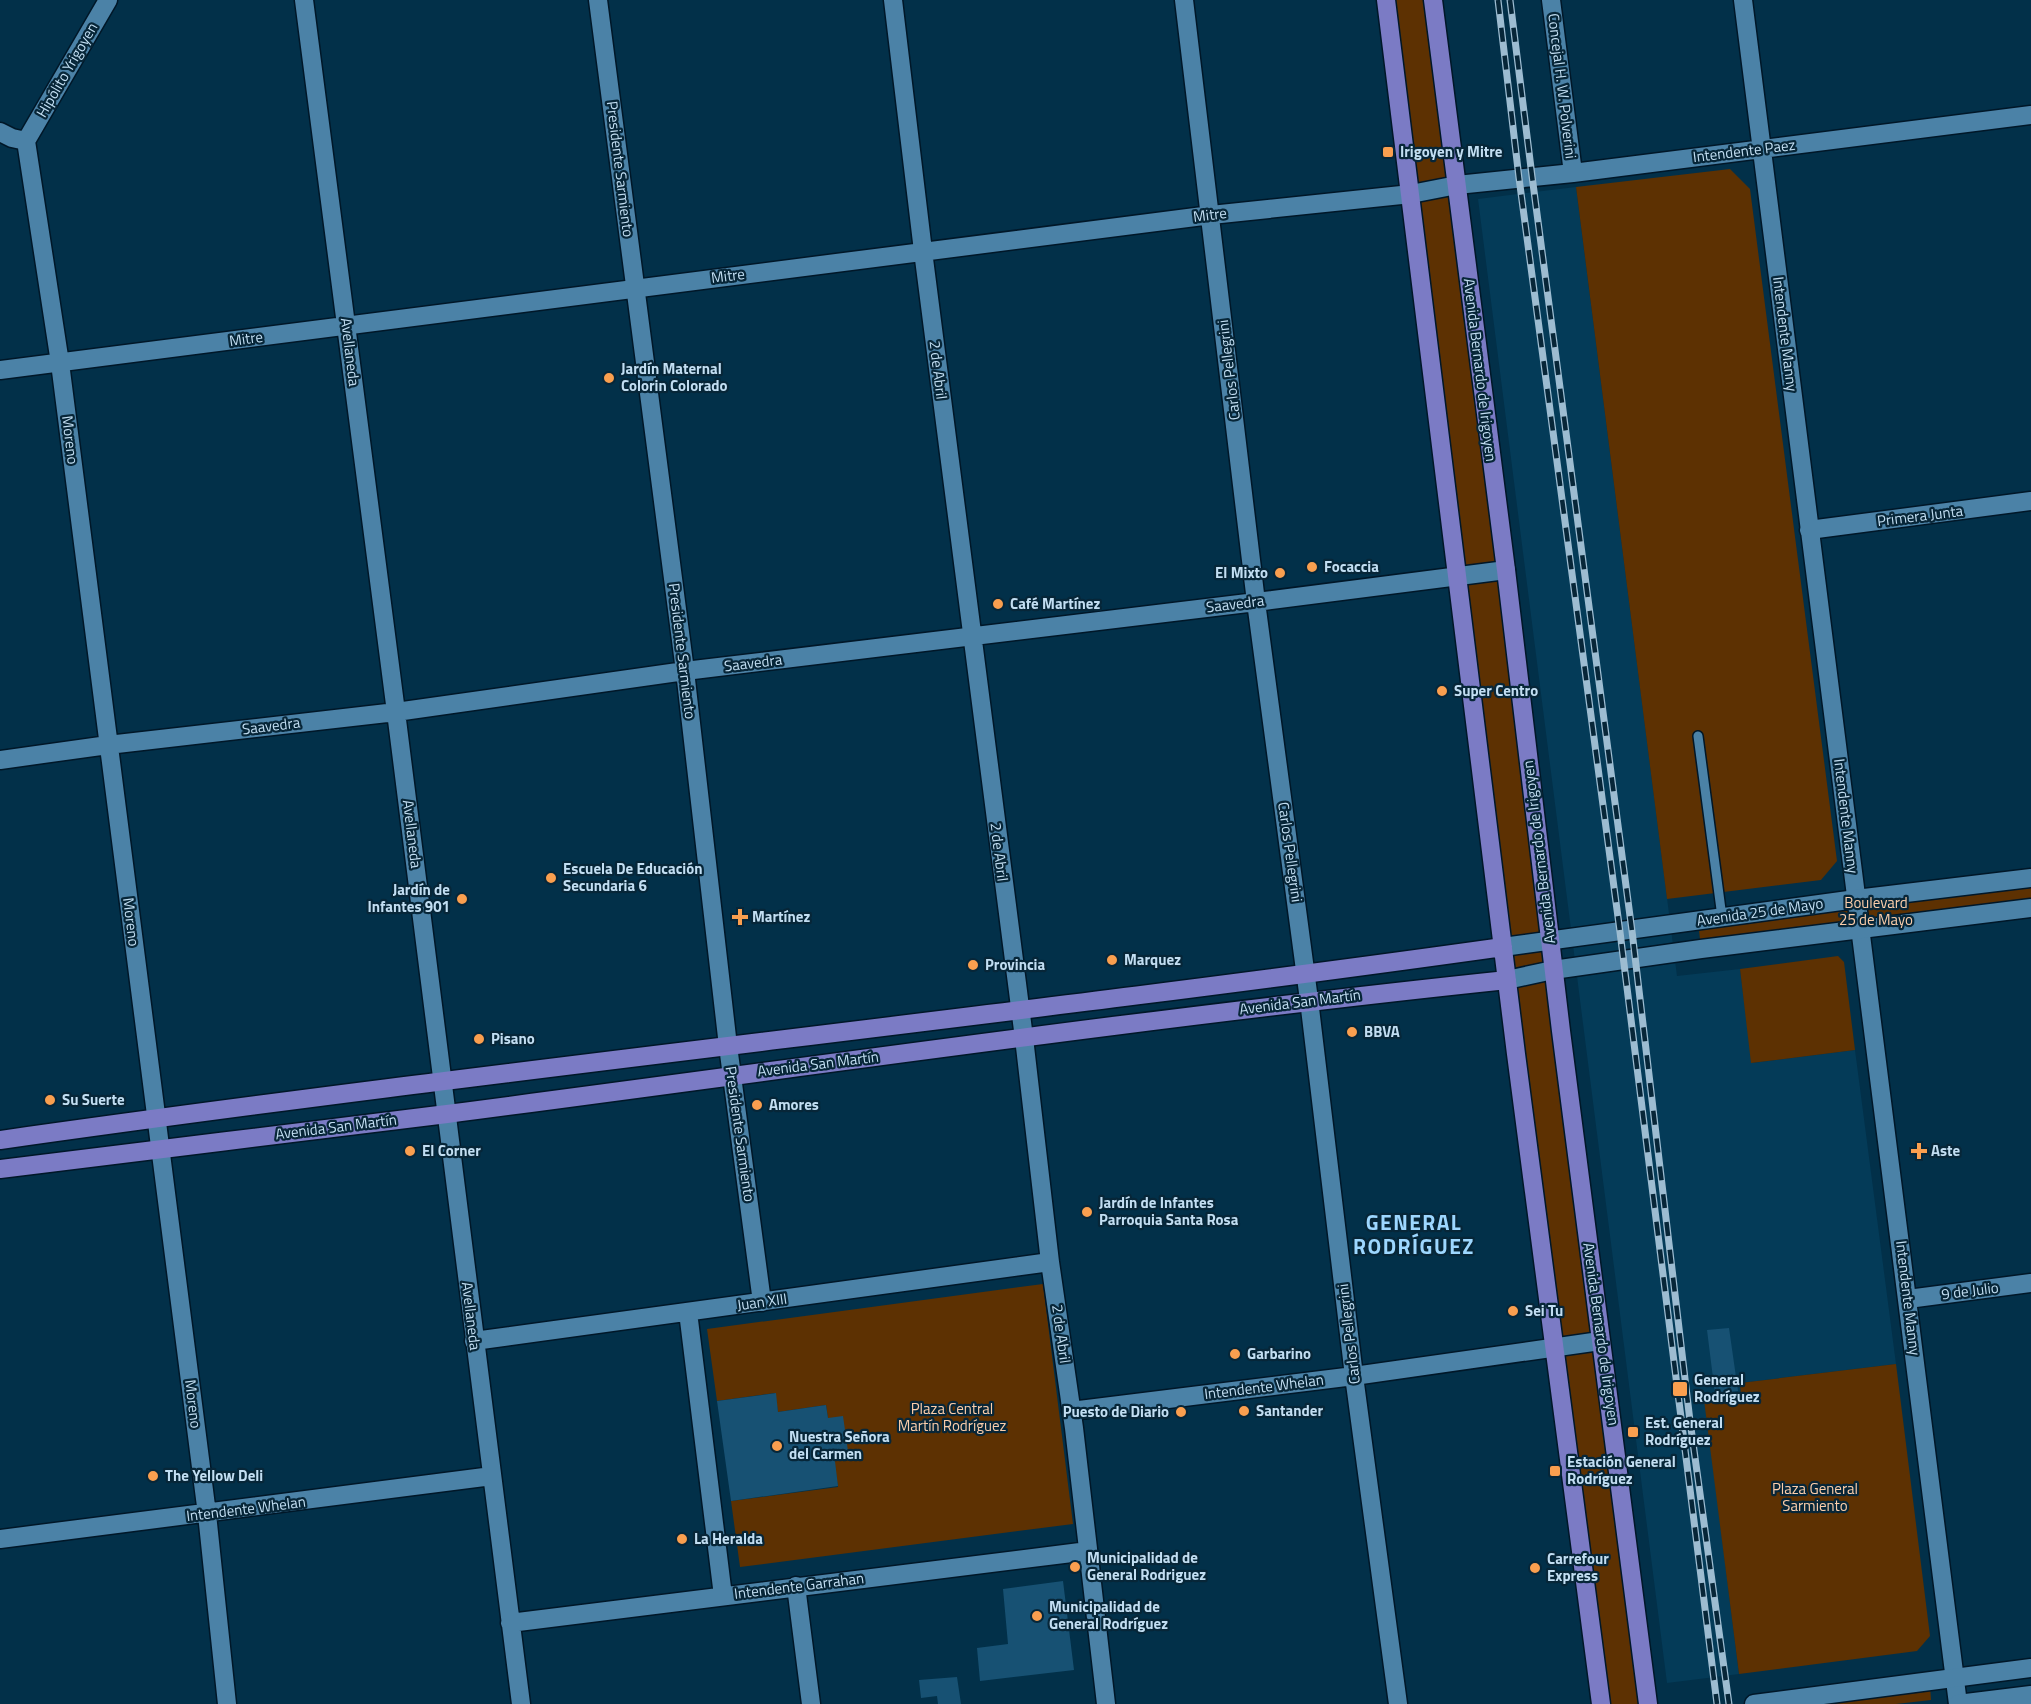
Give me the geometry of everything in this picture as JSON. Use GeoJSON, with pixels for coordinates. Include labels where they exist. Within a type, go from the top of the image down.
{"type":"FeatureCollection","features":[{"type":"Feature","properties":{"kind":"main road"},"geometry":{"type":"LineString","coordinates":[[1386,0],[1507,980],[1601,1704]]}},
{"type":"Feature","properties":{"kind":"main road","name":"Avenida Bernardo de Irigoyen"},"geometry":{"type":"LineString","coordinates":[[1433,0],[1506,570],[1553,970],[1648,1704]]}},
{"type":"Feature","properties":{"kind":"main road","name":"Avenida San Martín"},"geometry":{"type":"LineString","coordinates":[[0,1140],[443,1081],[1306,975],[1503,947]]}},
{"type":"Feature","properties":{"kind":"main road","name":"Avenida San Martín"},"geometry":{"type":"LineString","coordinates":[[0,1169],[446,1114],[733,1074],[1309,1000],[1507,980]]}},
{"type":"Feature","properties":{"kind":"street","name":"Hipólito Yrigoyen"},"geometry":{"type":"LineString","coordinates":[[26,141],[108,0]]}},
{"type":"Feature","properties":{"kind":"street","name":"Avellaneda"},"geometry":{"type":"LineString","coordinates":[[304,0],[521,1704]]}},
{"type":"Feature","properties":{"kind":"street","name":"Presidente Sarmiento"},"geometry":{"type":"LineString","coordinates":[[598,0],[685,671],[728,1046],[762,1302]]}},
{"type":"Feature","properties":{"kind":"street","name":"2 de Abril"},"geometry":{"type":"LineString","coordinates":[[893,0],[1106,1704]]}},
{"type":"Feature","properties":{"kind":"street","name":"Carlos Pellegrini"},"geometry":{"type":"LineString","coordinates":[[1184,0],[1256,602],[1306,975],[1354,1376],[1398,1704]]}},
{"type":"Feature","properties":{"kind":"street","name":"Concejal H. W. Polverini"},"geometry":{"type":"LineString","coordinates":[[1551,0],[1573,173]]}},
{"type":"Feature","properties":{"kind":"street","name":"Intendente Manny"},"geometry":{"type":"LineString","coordinates":[[1743,0],[1958,1704]]}},
{"type":"Feature","properties":{"kind":"street","name":"Intendente Paez"},"geometry":{"type":"LineString","coordinates":[[1456,185],[1573,173],[2031,115]]}},
{"type":"Feature","properties":{"kind":"street"},"geometry":{"type":"LineString","coordinates":[[0,132],[26,141]]}},
{"type":"Feature","properties":{"kind":"street","name":"Moreno"},"geometry":{"type":"LineString","coordinates":[[26,141],[60,363],[207,1514],[227,1704]]}},
{"type":"Feature","properties":{"kind":"street","name":"Mitre"},"geometry":{"type":"LineString","coordinates":[[0,370],[1211,215],[1411,194],[1456,185]]}},
{"type":"Feature","properties":{"kind":"street","name":"Primera Junta"},"geometry":{"type":"LineString","coordinates":[[1809,530],[2031,501]]}},
{"type":"Feature","properties":{"kind":"street","name":"Saavedra"},"geometry":{"type":"LineString","coordinates":[[0,760],[108,745],[396,712],[685,671],[1506,570]]}},
{"type":"Feature","properties":{"kind":"street","name":"Avenida 25 de Mayo"},"geometry":{"type":"LineString","coordinates":[[1632,931],[1856,899],[2031,878]]}},
{"type":"Feature","properties":{"kind":"street","name":"Avenida 25 de Mayo"},"geometry":{"type":"LineString","coordinates":[[1635,959],[2031,908]]}},
{"type":"Feature","properties":{"kind":"street","name":"Avenida San Martín"},"geometry":{"type":"LineString","coordinates":[[1503,947],[1632,931]]}},
{"type":"Feature","properties":{"kind":"street","name":"Avenida San Martín"},"geometry":{"type":"LineString","coordinates":[[1507,980],[1553,970],[1635,959]]}},
{"type":"Feature","properties":{"kind":"street","name":"Juan XIII"},"geometry":{"type":"LineString","coordinates":[[474,1341],[1050,1262]]}},
{"type":"Feature","properties":{"kind":"street","name":"9 de Julio"},"geometry":{"type":"LineString","coordinates":[[1908,1299],[2031,1283]]}},
{"type":"Feature","properties":{"kind":"street"},"geometry":{"type":"LineString","coordinates":[[688,1312],[723,1596]]}},
{"type":"Feature","properties":{"kind":"street","name":"Intendente Whelan"},"geometry":{"type":"LineString","coordinates":[[1071,1411],[1354,1376],[1600,1341]]}},
{"type":"Feature","properties":{"kind":"street","name":"Intendente Whelan"},"geometry":{"type":"LineString","coordinates":[[0,1539],[492,1476]]}},
{"type":"Feature","properties":{"kind":"street","name":"Intendente Garrahan"},"geometry":{"type":"LineString","coordinates":[[510,1623],[1088,1551]]}},
{"type":"Feature","properties":{"kind":"street"},"geometry":{"type":"LineString","coordinates":[[796,1586],[811,1704]]}},
{"type":"Feature","properties":{"kind":"street"},"geometry":{"type":"LineString","coordinates":[[1754,1704],[2031,1668]]}},
{"type":"Feature","properties":{"kind":"street"},"geometry":{"type":"LineString","coordinates":[[1998,1671],[2003,1701]]}},
{"type":"Feature","properties":{"kind":"street"},"geometry":{"type":"LineString","coordinates":[[1958,1704],[2003,1701],[2031,1695]]}},
{"type":"Feature","properties":{"kind":"lane"},"geometry":{"type":"LineString","coordinates":[[1698,736],[1722,917]]}},
{"type":"Feature","properties":{"kind":"shaded area"},"geometry":{"type":"Polygon","coordinates":[[[1576,187],[1677,976],[1740,969],[1752,1063],[1855,1050],[1896,1364],[1740,1383],[1741,1396],[1705,1401],[1739,1674],[1667,1683],[1478,199],[1576,187]]]}},
{"type":"Feature","properties":{"kind":"green space"},"geometry":{"type":"Polygon","coordinates":[[[1386,0],[1433,0],[1648,1704],[1601,1704],[1386,0]]]}},
{"type":"Feature","properties":{"kind":"green space"},"geometry":{"type":"Polygon","coordinates":[[[1730,169],[1750,189],[1837,861],[1821,880],[1667,899],[1576,187],[1730,169]]]}},
{"type":"Feature","properties":{"kind":"green space","name":"Boulevard 25 de Mayo"},"geometry":{"type":"Polygon","coordinates":[[[2031,878],[2031,908],[1701,949],[1698,921],[2031,878]]]}},
{"type":"Feature","properties":{"kind":"green space"},"geometry":{"type":"Polygon","coordinates":[[[1838,956],[1844,962],[1855,1050],[1751,1063],[1740,969],[1838,956]]]}},
{"type":"Feature","properties":{"kind":"green space","name":"Plaza Central Martín Rodríguez"},"geometry":{"type":"Polygon","coordinates":[[[1043,1284],[1073,1524],[740,1567],[731,1501],[838,1487],[826,1405],[778,1412],[775,1393],[717,1401],[707,1329],[1043,1284]]]}},
{"type":"Feature","properties":{"kind":"green space","name":"Plaza General Sarmiento"},"geometry":{"type":"Polygon","coordinates":[[[1896,1364],[1930,1636],[1917,1651],[1739,1674],[1704,1400],[1741,1396],[1740,1383],[1896,1364]]]}},
{"type":"Feature","properties":{"kind":"green space"},"geometry":{"type":"Polygon","coordinates":[[[1930,1685],[1931,1700],[1896,1704],[1793,1704],[1930,1685]]]}},
{"type":"Feature","properties":{"kind":"building"},"geometry":{"type":"Polygon","coordinates":[[[1729,1328],[1738,1391],[1715,1394],[1707,1330],[1729,1328]]]}},
{"type":"Feature","properties":{"kind":"building"},"geometry":{"type":"Polygon","coordinates":[[[776,1393],[778,1412],[826,1405],[828,1418],[843,1416],[848,1451],[834,1453],[838,1486],[731,1501],[717,1401],[776,1393]]]}},
{"type":"Feature","properties":{"kind":"building","name":"Municipalidad de General Rodríguez"},"geometry":{"type":"Polygon","coordinates":[[[1063,1581],[1074,1670],[980,1681],[977,1648],[1008,1644],[1003,1589],[1063,1581]]]}},
{"type":"Feature","properties":{"kind":"building"},"geometry":{"type":"Polygon","coordinates":[[[957,1677],[961,1704],[938,1704],[937,1696],[921,1698],[919,1680],[957,1677]]]}},
{"type":"Feature","properties":{"kind":"railway"},"geometry":{"type":"LineString","coordinates":[[1498,0],[1519,178],[1620,932],[1717,1704]]}},
{"type":"Feature","properties":{"kind":"railway"},"geometry":{"type":"LineString","coordinates":[[1510,0],[1632,931],[1690,1421],[1729,1704]]}},
{"type":"Feature","properties":{"kind":"place","name":"Irigoyen y Mitre"},"geometry":{"type":"Point","coordinates":[1388,152]}},
{"type":"Feature","properties":{"kind":"place","name":"Jardín Maternal Colorin Colorado"},"geometry":{"type":"Point","coordinates":[609,378]}},
{"type":"Feature","properties":{"kind":"place","name":"Focaccia"},"geometry":{"type":"Point","coordinates":[1312,567]}},
{"type":"Feature","properties":{"kind":"place","name":"El Mixto"},"geometry":{"type":"Point","coordinates":[1280,573]}},
{"type":"Feature","properties":{"kind":"place","name":"Café Martínez"},"geometry":{"type":"Point","coordinates":[998,604]}},
{"type":"Feature","properties":{"kind":"place","name":"Super Centro"},"geometry":{"type":"Point","coordinates":[1442,691]}},
{"type":"Feature","properties":{"kind":"place","name":"Escuela De Educación Secundaria 6"},"geometry":{"type":"Point","coordinates":[551,878]}},
{"type":"Feature","properties":{"kind":"place","name":"Jardín de Infantes 901"},"geometry":{"type":"Point","coordinates":[462,899]}},
{"type":"Feature","properties":{"kind":"place","name":"Martínez"},"geometry":{"type":"Point","coordinates":[740,917]}},
{"type":"Feature","properties":{"kind":"place","name":"Marquez"},"geometry":{"type":"Point","coordinates":[1112,960]}},
{"type":"Feature","properties":{"kind":"place","name":"Provincia"},"geometry":{"type":"Point","coordinates":[973,965]}},
{"type":"Feature","properties":{"kind":"place","name":"BBVA"},"geometry":{"type":"Point","coordinates":[1352,1032]}},
{"type":"Feature","properties":{"kind":"place","name":"Pisano"},"geometry":{"type":"Point","coordinates":[479,1039]}},
{"type":"Feature","properties":{"kind":"place","name":"Su Suerte"},"geometry":{"type":"Point","coordinates":[50,1100]}},
{"type":"Feature","properties":{"kind":"place","name":"Amores"},"geometry":{"type":"Point","coordinates":[757,1105]}},
{"type":"Feature","properties":{"kind":"place","name":"El Corner"},"geometry":{"type":"Point","coordinates":[410,1151]}},
{"type":"Feature","properties":{"kind":"place","name":"Aste"},"geometry":{"type":"Point","coordinates":[1919,1151]}},
{"type":"Feature","properties":{"kind":"place","name":"Jardín de Infantes Parroquia Santa Rosa"},"geometry":{"type":"Point","coordinates":[1087,1212]}},
{"type":"Feature","properties":{"kind":"place","name":"Sei Tu"},"geometry":{"type":"Point","coordinates":[1513,1311]}},
{"type":"Feature","properties":{"kind":"place","name":"Garbarino"},"geometry":{"type":"Point","coordinates":[1235,1354]}},
{"type":"Feature","properties":{"kind":"place","name":"General Rodríguez"},"geometry":{"type":"Point","coordinates":[1680,1389]}},
{"type":"Feature","properties":{"kind":"place","name":"Santander"},"geometry":{"type":"Point","coordinates":[1244,1411]}},
{"type":"Feature","properties":{"kind":"place","name":"Puesto de Diario"},"geometry":{"type":"Point","coordinates":[1181,1412]}},
{"type":"Feature","properties":{"kind":"place","name":"Est. General Rodríguez"},"geometry":{"type":"Point","coordinates":[1633,1432]}},
{"type":"Feature","properties":{"kind":"place","name":"Nuestra Señora del Carmen"},"geometry":{"type":"Point","coordinates":[777,1446]}},
{"type":"Feature","properties":{"kind":"place","name":"Estación General Rodríguez"},"geometry":{"type":"Point","coordinates":[1555,1471]}},
{"type":"Feature","properties":{"kind":"place","name":"The Yellow Deli"},"geometry":{"type":"Point","coordinates":[153,1476]}},
{"type":"Feature","properties":{"kind":"place","name":"La Heralda"},"geometry":{"type":"Point","coordinates":[682,1539]}},
{"type":"Feature","properties":{"kind":"place","name":"Municipalidad de General Rodriguez"},"geometry":{"type":"Point","coordinates":[1075,1567]}},
{"type":"Feature","properties":{"kind":"place","name":"Carrefour Express"},"geometry":{"type":"Point","coordinates":[1535,1568]}},
{"type":"Feature","properties":{"kind":"place","name":"Municipalidad de General Rodríguez"},"geometry":{"type":"Point","coordinates":[1037,1616]}},
{"type":"Feature","properties":{"kind":"district","name":"GENERAL RODRÍGUEZ"},"geometry":{"type":"Point","coordinates":[1414,1235]}}]}
